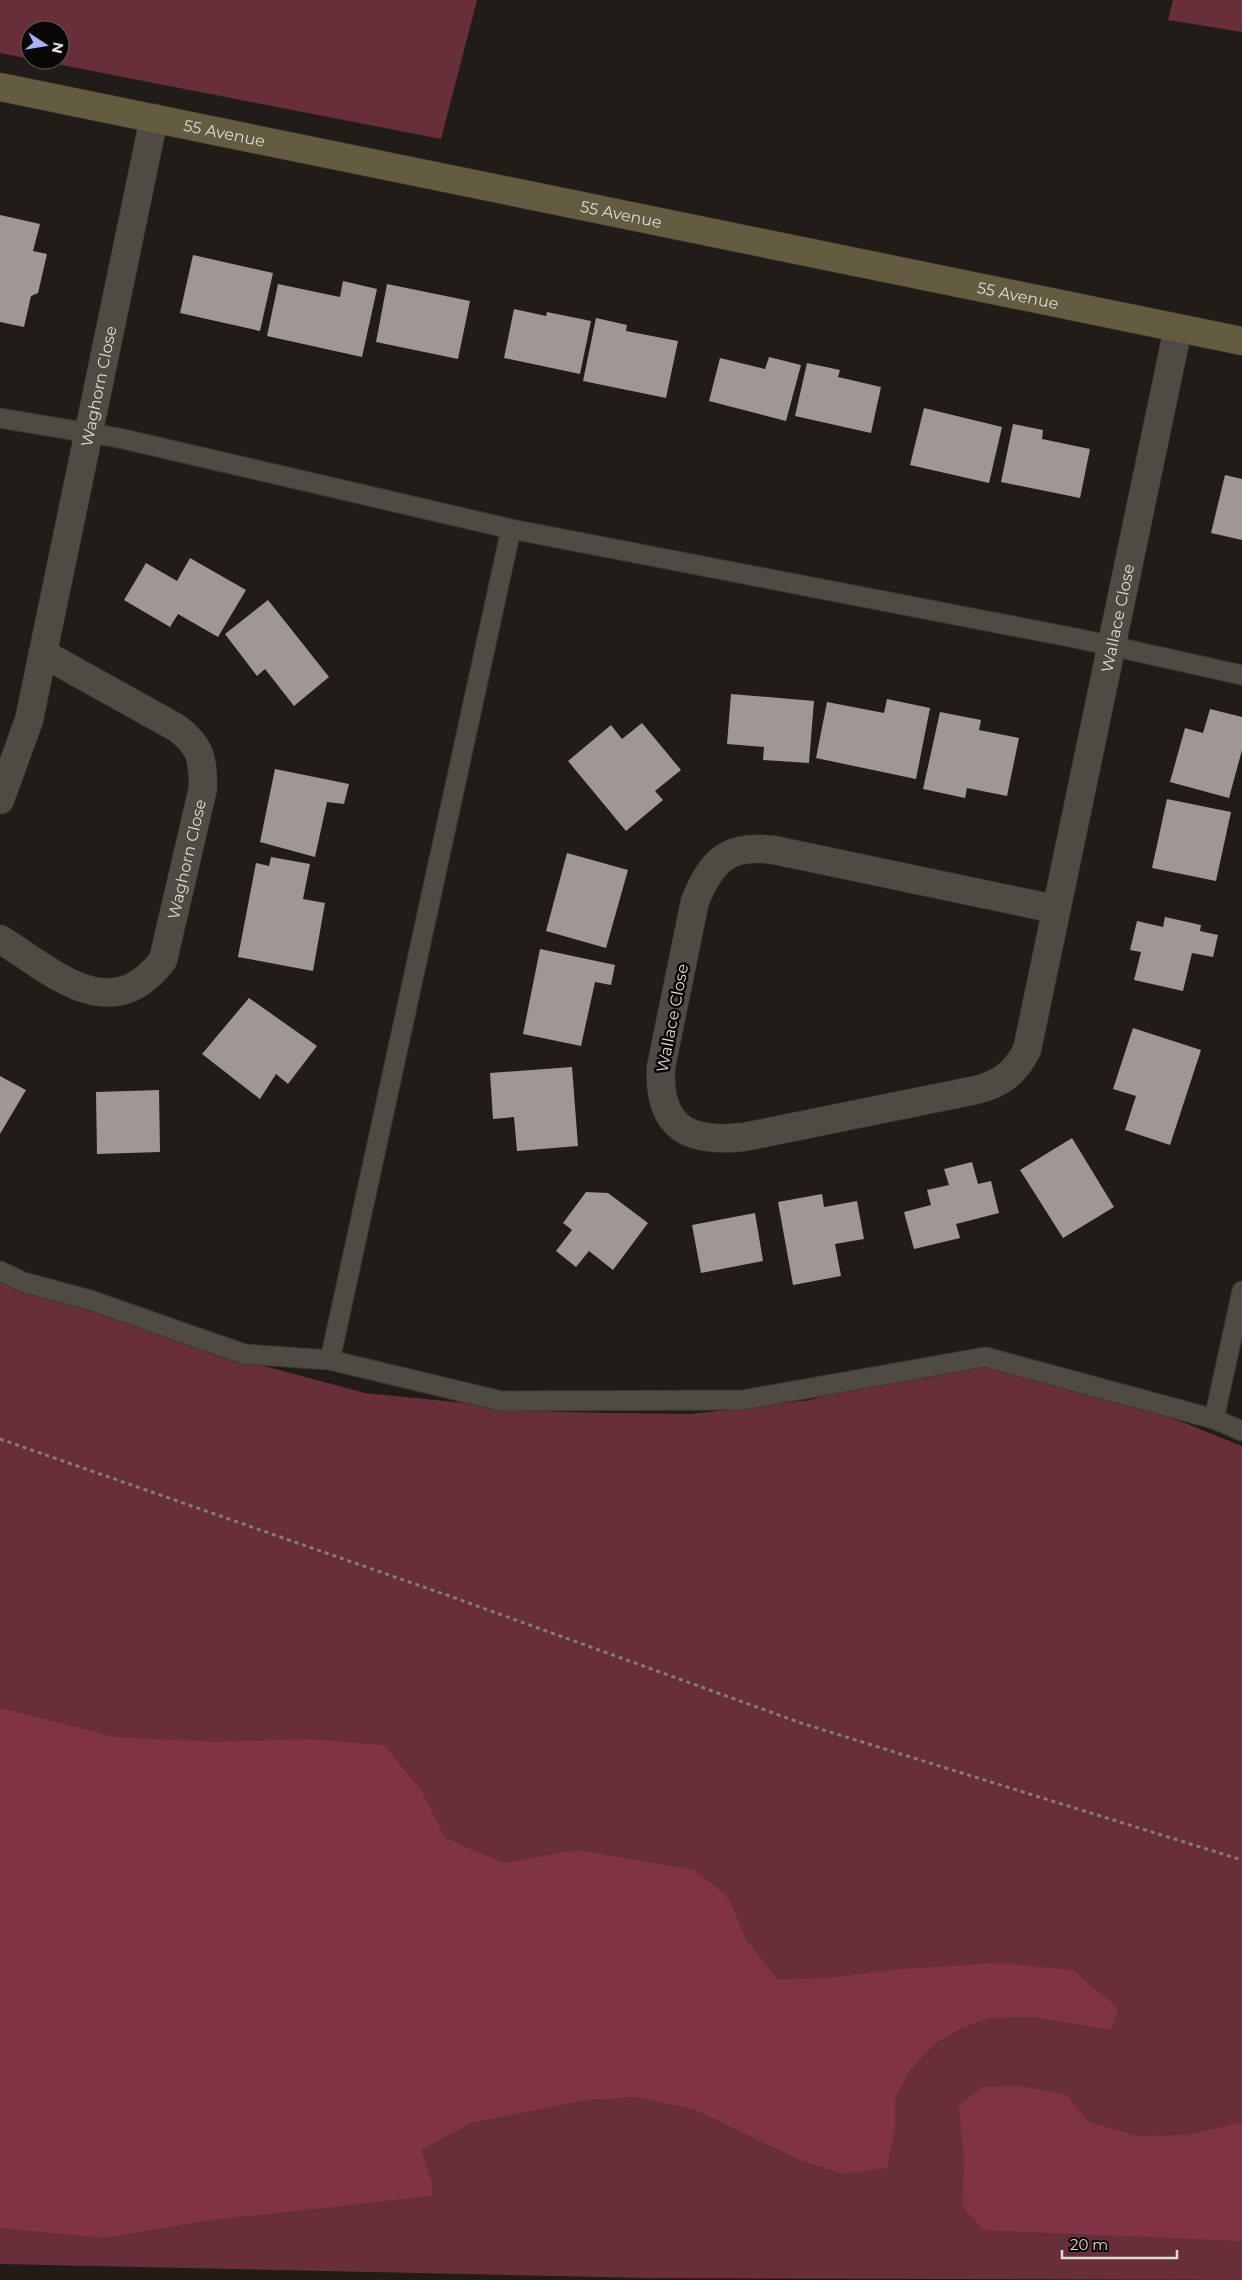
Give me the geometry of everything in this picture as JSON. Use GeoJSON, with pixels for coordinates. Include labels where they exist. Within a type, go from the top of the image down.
{"type":"FeatureCollection","features":[{"type":"Feature","properties":{"kind":"street","name":"55 Avenue"},"geometry":{"type":"LineString","coordinates":[[0,86],[1242,341]]}},
{"type":"Feature","properties":{"kind":"street","name":"Waghorn Close"},"geometry":{"type":"LineString","coordinates":[[0,800],[26,733],[44,654],[154,118]]}},
{"type":"Feature","properties":{"kind":"street","name":"Wallace Close"},"geometry":{"type":"LineString","coordinates":[[1055,908],[774,850],[743,849],[726,855],[713,866],[703,881],[695,901],[661,1067],[660,1086],[664,1103],[673,1120],[688,1134],[723,1140],[744,1138],[993,1086],[1014,1071],[1027,1050],[1055,908],[1178,328]]}},
{"type":"Feature","properties":{"kind":"street","name":"Waghorn Close"},"geometry":{"type":"LineString","coordinates":[[0,939],[72,984],[89,991],[119,992],[137,986],[151,976],[163,960],[203,788],[203,768],[200,753],[192,740],[178,728],[44,654]]}},
{"type":"Feature","properties":{"kind":"lane"},"geometry":{"type":"LineString","coordinates":[[0,418],[89,432],[511,529],[1112,646],[1242,675]]}},
{"type":"Feature","properties":{"kind":"lane"},"geometry":{"type":"LineString","coordinates":[[330,1360],[511,529]]}},
{"type":"Feature","properties":{"kind":"lane"},"geometry":{"type":"LineString","coordinates":[[0,1271],[23,1282],[90,1300],[244,1354],[330,1360],[501,1400],[743,1400],[985,1358],[1214,1419],[1242,1431]]}},
{"type":"Feature","properties":{"kind":"lane"},"geometry":{"type":"LineString","coordinates":[[1214,1419],[1242,1292]]}},
{"type":"Feature","properties":{"kind":"path"},"geometry":{"type":"LineString","coordinates":[[0,1439],[436,1591],[801,1723],[1242,1860]]}},
{"type":"Feature","properties":{"kind":"shaded area"},"geometry":{"type":"Polygon","coordinates":[[[0,0],[477,0],[441,139],[70,67],[70,20],[20,20],[20,57],[0,53],[0,0]]]}},
{"type":"Feature","properties":{"kind":"shaded area"},"geometry":{"type":"Polygon","coordinates":[[[1173,0],[1242,0],[1242,32],[1168,20],[1173,0]]]}},
{"type":"Feature","properties":{"kind":"shaded area"},"geometry":{"type":"Polygon","coordinates":[[[0,1265],[227,1356],[365,1393],[556,1412],[692,1414],[810,1400],[908,1371],[972,1363],[1098,1393],[1185,1423],[1242,1446],[1242,2280],[646,2278],[0,2264],[0,1265]]]}},
{"type":"Feature","properties":{"kind":"shaded area"},"geometry":{"type":"Polygon","coordinates":[[[0,1708],[115,1737],[213,1742],[306,1739],[384,1745],[421,1790],[445,1838],[504,1863],[578,1850],[694,1870],[729,1898],[745,1938],[777,1979],[827,1978],[901,1969],[999,1963],[1073,1970],[1118,2008],[1111,2030],[1033,2017],[989,2018],[960,2029],[937,2042],[910,2070],[895,2098],[895,2129],[887,2168],[844,2174],[800,2160],[696,2110],[638,2097],[586,2100],[471,2123],[421,2150],[432,2183],[432,2196],[204,2221],[104,2238],[0,2228],[0,1708]]]}},
{"type":"Feature","properties":{"kind":"shaded area"},"geometry":{"type":"Polygon","coordinates":[[[1021,2086],[1067,2095],[1087,2121],[1136,2136],[1187,2135],[1242,2122],[1242,2241],[983,2230],[962,2206],[964,2160],[959,2106],[982,2087],[1021,2086]]]}},
{"type":"Feature","properties":{"kind":"building"},"geometry":{"type":"Polygon","coordinates":[[[0,215],[40,224],[33,251],[47,254],[38,293],[31,296],[24,327],[0,322],[0,215]]]}},
{"type":"Feature","properties":{"kind":"building"},"geometry":{"type":"Polygon","coordinates":[[[193,255],[273,273],[260,331],[180,313],[193,255]]]}},
{"type":"Feature","properties":{"kind":"building"},"geometry":{"type":"Polygon","coordinates":[[[343,281],[377,289],[362,357],[267,336],[278,284],[340,297],[343,281]]]}},
{"type":"Feature","properties":{"kind":"building"},"geometry":{"type":"Polygon","coordinates":[[[387,284],[470,301],[458,359],[376,342],[387,284]]]}},
{"type":"Feature","properties":{"kind":"building"},"geometry":{"type":"Polygon","coordinates":[[[514,309],[546,316],[547,312],[591,321],[580,374],[504,358],[514,309]]]}},
{"type":"Feature","properties":{"kind":"building"},"geometry":{"type":"Polygon","coordinates":[[[596,318],[627,325],[626,331],[678,341],[666,398],[583,381],[596,318]]]}},
{"type":"Feature","properties":{"kind":"building"},"geometry":{"type":"Polygon","coordinates":[[[769,357],[801,365],[786,421],[709,401],[720,358],[765,369],[769,357]]]}},
{"type":"Feature","properties":{"kind":"building"},"geometry":{"type":"Polygon","coordinates":[[[807,363],[840,370],[838,377],[881,387],[871,433],[795,416],[807,363]]]}},
{"type":"Feature","properties":{"kind":"building"},"geometry":{"type":"Polygon","coordinates":[[[924,408],[1002,427],[989,483],[910,465],[924,408]]]}},
{"type":"Feature","properties":{"kind":"building"},"geometry":{"type":"Polygon","coordinates":[[[1013,424],[1043,430],[1042,439],[1090,449],[1080,498],[1001,482],[1013,424]]]}},
{"type":"Feature","properties":{"kind":"building"},"geometry":{"type":"Polygon","coordinates":[[[1225,475],[1242,479],[1242,540],[1211,533],[1225,475]]]}},
{"type":"Feature","properties":{"kind":"building"},"geometry":{"type":"Polygon","coordinates":[[[190,558],[246,590],[218,637],[178,614],[170,627],[124,600],[146,563],[177,581],[190,558]]]}},
{"type":"Feature","properties":{"kind":"building"},"geometry":{"type":"Polygon","coordinates":[[[268,600],[329,677],[294,706],[265,669],[257,676],[225,634],[268,600]]]}},
{"type":"Feature","properties":{"kind":"building"},"geometry":{"type":"Polygon","coordinates":[[[731,694],[814,701],[809,763],[763,760],[764,747],[727,744],[731,694]]]}},
{"type":"Feature","properties":{"kind":"building"},"geometry":{"type":"Polygon","coordinates":[[[887,699],[930,708],[916,779],[816,758],[827,702],[884,713],[887,699]]]}},
{"type":"Feature","properties":{"kind":"building"},"geometry":{"type":"Polygon","coordinates":[[[1210,709],[1242,717],[1242,750],[1229,798],[1170,782],[1185,728],[1203,733],[1210,709]]]}},
{"type":"Feature","properties":{"kind":"building"},"geometry":{"type":"Polygon","coordinates":[[[940,712],[981,720],[979,730],[1019,738],[1007,796],[967,788],[965,798],[923,789],[940,712]]]}},
{"type":"Feature","properties":{"kind":"building"},"geometry":{"type":"Polygon","coordinates":[[[642,723],[681,770],[655,791],[663,800],[626,831],[568,761],[611,725],[622,739],[642,723]]]}},
{"type":"Feature","properties":{"kind":"building"},"geometry":{"type":"Polygon","coordinates":[[[275,769],[349,784],[344,804],[327,802],[315,857],[260,842],[275,769]]]}},
{"type":"Feature","properties":{"kind":"building"},"geometry":{"type":"Polygon","coordinates":[[[1167,799],[1231,812],[1216,881],[1152,868],[1167,799]]]}},
{"type":"Feature","properties":{"kind":"building"},"geometry":{"type":"Polygon","coordinates":[[[567,853],[628,870],[606,948],[546,931],[567,853]]]}},
{"type":"Feature","properties":{"kind":"building"},"geometry":{"type":"Polygon","coordinates":[[[271,857],[310,864],[303,899],[325,903],[313,971],[238,957],[256,863],[269,866],[271,857]]]}},
{"type":"Feature","properties":{"kind":"building"},"geometry":{"type":"Polygon","coordinates":[[[1165,917],[1201,925],[1200,931],[1218,935],[1213,957],[1192,953],[1183,991],[1134,980],[1141,952],[1130,950],[1137,921],[1163,927],[1165,917]]]}},
{"type":"Feature","properties":{"kind":"building"},"geometry":{"type":"Polygon","coordinates":[[[540,949],[615,965],[611,985],[595,982],[581,1046],[523,1034],[540,949]]]}},
{"type":"Feature","properties":{"kind":"building"},"geometry":{"type":"Polygon","coordinates":[[[249,998],[317,1046],[288,1084],[276,1074],[260,1099],[202,1054],[249,998]]]}},
{"type":"Feature","properties":{"kind":"building"},"geometry":{"type":"Polygon","coordinates":[[[1133,1028],[1201,1050],[1170,1145],[1125,1130],[1136,1096],[1113,1089],[1133,1028]]]}},
{"type":"Feature","properties":{"kind":"building"},"geometry":{"type":"Polygon","coordinates":[[[572,1067],[578,1146],[517,1151],[514,1117],[493,1119],[490,1073],[572,1067]]]}},
{"type":"Feature","properties":{"kind":"building"},"geometry":{"type":"Polygon","coordinates":[[[0,1076],[26,1090],[0,1134],[0,1076]]]}},
{"type":"Feature","properties":{"kind":"building"},"geometry":{"type":"Polygon","coordinates":[[[159,1090],[160,1152],[97,1154],[96,1092],[159,1090]]]}},
{"type":"Feature","properties":{"kind":"building"},"geometry":{"type":"Polygon","coordinates":[[[1072,1138],[1114,1207],[1063,1238],[1020,1170],[1072,1138]]]}},
{"type":"Feature","properties":{"kind":"building"},"geometry":{"type":"Polygon","coordinates":[[[972,1162],[978,1184],[991,1181],[999,1213],[956,1224],[960,1238],[914,1249],[904,1212],[931,1205],[927,1190],[949,1185],[944,1169],[972,1162]]]}},
{"type":"Feature","properties":{"kind":"building"},"geometry":{"type":"Polygon","coordinates":[[[586,1192],[608,1193],[648,1223],[613,1270],[589,1251],[576,1267],[556,1251],[572,1230],[563,1223],[586,1192]]]}},
{"type":"Feature","properties":{"kind":"building"},"geometry":{"type":"Polygon","coordinates":[[[822,1194],[824,1207],[857,1201],[864,1239],[835,1244],[841,1276],[793,1285],[778,1202],[822,1194]]]}},
{"type":"Feature","properties":{"kind":"building"},"geometry":{"type":"Polygon","coordinates":[[[755,1213],[763,1261],[701,1273],[692,1225],[755,1213]]]}}]}
